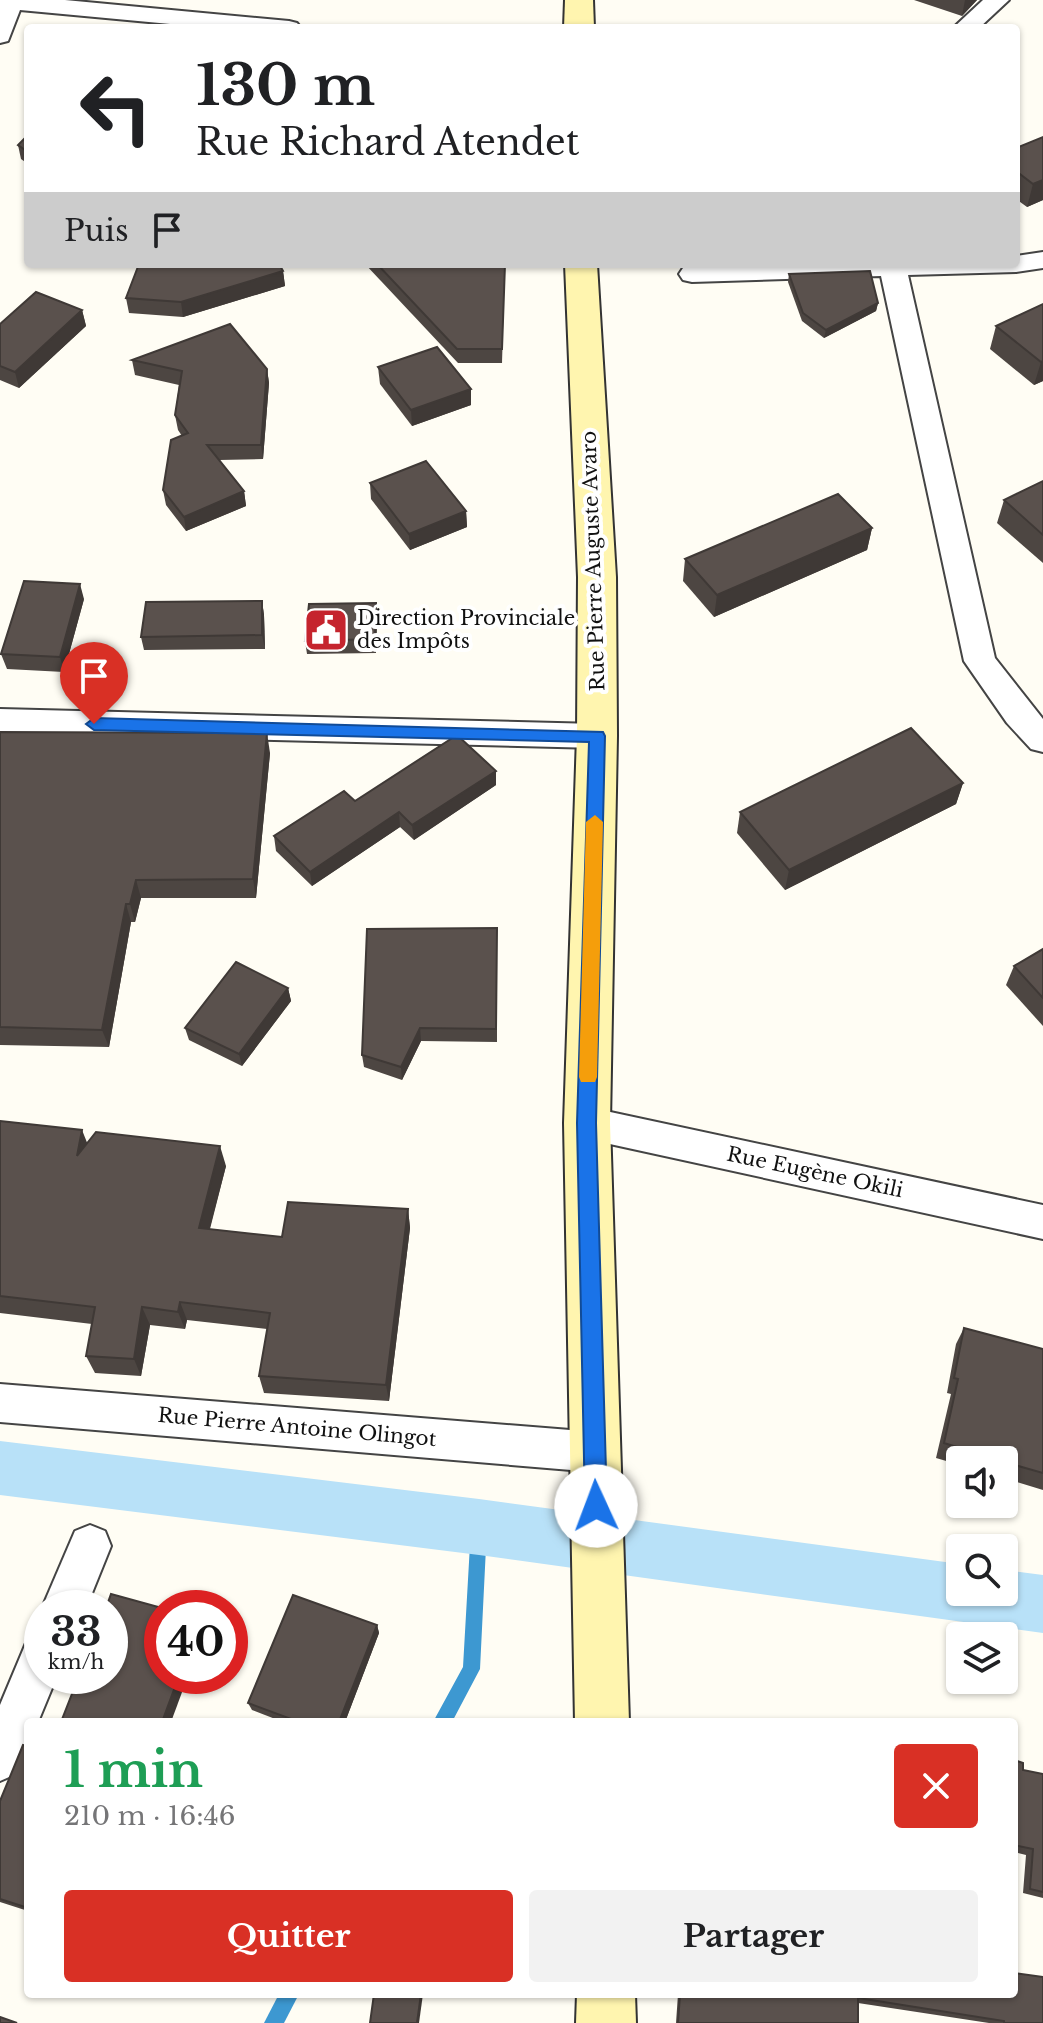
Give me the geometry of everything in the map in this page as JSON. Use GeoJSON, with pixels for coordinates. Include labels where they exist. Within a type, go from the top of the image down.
{"type":"FeatureCollection","features":[{"type":"Feature","properties":{"kind":"street"},"geometry":{"type":"LineString","coordinates":[[579,0],[579,24]]}},
{"type":"Feature","properties":{"kind":"street"},"geometry":{"type":"LineString","coordinates":[[970,24],[997,0]]}},
{"type":"Feature","properties":{"kind":"street"},"geometry":{"type":"LineString","coordinates":[[0,36],[8,1],[247,24]]}},
{"type":"Feature","properties":{"kind":"street"},"geometry":{"type":"LineString","coordinates":[[1020,263],[1043,260]]}},
{"type":"Feature","properties":{"kind":"street","name":"Rue Pierre Auguste Avaro"},"geometry":{"type":"LineString","coordinates":[[581,268],[597,577],[597,736],[587,1123],[602,1718]]}},
{"type":"Feature","properties":{"kind":"street"},"geometry":{"type":"LineString","coordinates":[[692,274],[842,268]]}},
{"type":"Feature","properties":{"kind":"street"},"geometry":{"type":"LineString","coordinates":[[892,268],[980,661],[1018,714],[1043,740]]}},
{"type":"Feature","properties":{"kind":"street"},"geometry":{"type":"LineString","coordinates":[[0,721],[597,736]]}},
{"type":"Feature","properties":{"kind":"street","name":"Rue Eugène Okili"},"geometry":{"type":"LineString","coordinates":[[587,1123],[1043,1222]]}},
{"type":"Feature","properties":{"kind":"street","name":"Rue Pierre Antoine Olingot"},"geometry":{"type":"LineString","coordinates":[[0,1403],[595,1452]]}},
{"type":"Feature","properties":{"kind":"street"},"geometry":{"type":"LineString","coordinates":[[72,1590],[90,1546]]}},
{"type":"Feature","properties":{"kind":"street"},"geometry":{"type":"LineString","coordinates":[[0,1758],[27,1694]]}},
{"type":"Feature","properties":{"kind":"street"},"geometry":{"type":"LineString","coordinates":[[606,1998],[606,2023]]}},
{"type":"Feature","properties":{"kind":"building"},"geometry":{"type":"Polygon","coordinates":[[[1043,137],[1043,180],[1033,184],[1020,174],[1020,146],[1043,137]]]}},
{"type":"Feature","properties":{"kind":"building"},"geometry":{"type":"Polygon","coordinates":[[[137,268],[281,268],[283,271],[181,302],[126,298],[137,268]]]}},
{"type":"Feature","properties":{"kind":"building"},"geometry":{"type":"Polygon","coordinates":[[[381,268],[505,268],[502,349],[457,349],[381,268]]]}},
{"type":"Feature","properties":{"kind":"building"},"geometry":{"type":"Polygon","coordinates":[[[870,271],[878,303],[826,330],[803,313],[789,274],[870,271]]]}},
{"type":"Feature","properties":{"kind":"building"},"geometry":{"type":"Polygon","coordinates":[[[36,292],[82,310],[15,372],[0,366],[0,324],[36,292]]]}},
{"type":"Feature","properties":{"kind":"building"},"geometry":{"type":"Polygon","coordinates":[[[1043,304],[1043,361],[1041,362],[996,326],[1043,304]]]}},
{"type":"Feature","properties":{"kind":"building"},"geometry":{"type":"Polygon","coordinates":[[[230,324],[267,369],[261,445],[207,445],[244,491],[184,517],[163,490],[171,440],[188,433],[175,415],[182,371],[132,360],[230,324]]]}},
{"type":"Feature","properties":{"kind":"building"},"geometry":{"type":"Polygon","coordinates":[[[437,347],[471,389],[411,410],[378,367],[437,347]]]}},
{"type":"Feature","properties":{"kind":"building"},"geometry":{"type":"Polygon","coordinates":[[[426,461],[466,511],[409,534],[370,483],[426,461]]]}},
{"type":"Feature","properties":{"kind":"building"},"geometry":{"type":"Polygon","coordinates":[[[1043,481],[1043,535],[1004,500],[1043,481]]]}},
{"type":"Feature","properties":{"kind":"building"},"geometry":{"type":"Polygon","coordinates":[[[838,494],[872,528],[717,595],[685,559],[838,494]]]}},
{"type":"Feature","properties":{"kind":"building"},"geometry":{"type":"Polygon","coordinates":[[[24,581],[80,584],[60,657],[1,654],[24,581]]]}},
{"type":"Feature","properties":{"kind":"building"},"geometry":{"type":"Polygon","coordinates":[[[262,601],[262,635],[141,637],[146,602],[262,601]]]}},
{"type":"Feature","properties":{"kind":"building"},"geometry":{"type":"Polygon","coordinates":[[[376,603],[375,639],[305,641],[309,604],[376,603]]]}},
{"type":"Feature","properties":{"kind":"building"},"geometry":{"type":"Polygon","coordinates":[[[911,728],[963,783],[789,870],[740,812],[911,728]]]}},
{"type":"Feature","properties":{"kind":"building"},"geometry":{"type":"Polygon","coordinates":[[[0,732],[267,733],[253,879],[136,880],[130,904],[126,904],[102,1030],[0,1027],[0,732]]]}},
{"type":"Feature","properties":{"kind":"building"},"geometry":{"type":"Polygon","coordinates":[[[457,735],[496,771],[412,825],[399,812],[310,872],[274,836],[344,791],[355,801],[457,735]]]}},
{"type":"Feature","properties":{"kind":"building"},"geometry":{"type":"Polygon","coordinates":[[[497,928],[496,1029],[420,1028],[401,1067],[362,1055],[367,929],[497,928]]]}},
{"type":"Feature","properties":{"kind":"building"},"geometry":{"type":"Polygon","coordinates":[[[1043,949],[1043,998],[1014,966],[1043,949]]]}},
{"type":"Feature","properties":{"kind":"building"},"geometry":{"type":"Polygon","coordinates":[[[236,962],[288,988],[239,1054],[185,1028],[236,962]]]}},
{"type":"Feature","properties":{"kind":"building"},"geometry":{"type":"Polygon","coordinates":[[[0,1121],[82,1130],[77,1156],[96,1132],[220,1146],[199,1228],[282,1237],[288,1202],[408,1209],[386,1385],[259,1376],[270,1313],[180,1302],[178,1312],[142,1307],[134,1359],[86,1356],[95,1307],[0,1296],[0,1121]]]}},
{"type":"Feature","properties":{"kind":"building"},"geometry":{"type":"Polygon","coordinates":[[[964,1328],[1043,1349],[1043,1473],[1018,1466],[1018,1446],[954,1446],[944,1443],[958,1379],[954,1378],[964,1328]]]}},
{"type":"Feature","properties":{"kind":"building"},"geometry":{"type":"Polygon","coordinates":[[[293,1595],[377,1625],[341,1718],[288,1718],[248,1703],[293,1595]]]}},
{"type":"Feature","properties":{"kind":"building"},"geometry":{"type":"Polygon","coordinates":[[[128,1599],[144,1603],[144,1694],[172,1694],[163,1718],[63,1718],[72,1694],[128,1694],[128,1599]]]}},
{"type":"Feature","properties":{"kind":"building"},"geometry":{"type":"Polygon","coordinates":[[[24,1745],[24,1907],[0,1899],[0,1801],[24,1745]]]}},
{"type":"Feature","properties":{"kind":"building"},"geometry":{"type":"Polygon","coordinates":[[[1018,1761],[1023,1763],[1023,1770],[1043,1774],[1043,1892],[1030,1889],[1033,1849],[1018,1846],[1018,1761]]]}},
{"type":"Feature","properties":{"kind":"building"},"geometry":{"type":"Polygon","coordinates":[[[1018,1974],[1043,1977],[1043,2023],[1004,2021],[858,1998],[1018,1998],[1018,1974]]]}},
{"type":"Feature","properties":{"kind":"building"},"geometry":{"type":"Polygon","coordinates":[[[373,1998],[420,1998],[417,2023],[370,2023],[373,1998]]]}},
{"type":"Feature","properties":{"kind":"building"},"geometry":{"type":"Polygon","coordinates":[[[680,1998],[858,1998],[858,2023],[678,2023],[680,1998]]]}},
{"type":"Feature","properties":{"kind":"building"},"geometry":{"type":"Polygon","coordinates":[[[0,2017],[17,2023],[0,2023],[0,2017]]]}},
{"type":"Feature","properties":{"kind":"waterway"},"geometry":{"type":"LineString","coordinates":[[0,1468],[479,1527],[1043,1604]]}},
{"type":"Feature","properties":{"kind":"waterway"},"geometry":{"type":"LineString","coordinates":[[444,1718],[471,1669],[479,1527]]}},
{"type":"Feature","properties":{"kind":"waterway"},"geometry":{"type":"LineString","coordinates":[[273,2023],[288,1998]]}},
{"type":"Feature","properties":{"kind":"slow traffic"},"geometry":{"type":"LineString","coordinates":[[588,1077],[595,822]]}},
{"type":"Feature","properties":{"kind":"place","name":"Direction Provinciale des Impôts"},"geometry":{"type":"Point","coordinates":[326,630]}},
{"type":"Feature","properties":{"kind":"route"},"geometry":{"type":"LineString","coordinates":[[94,724],[597,736],[587,1123],[596,1506]]}}]}
